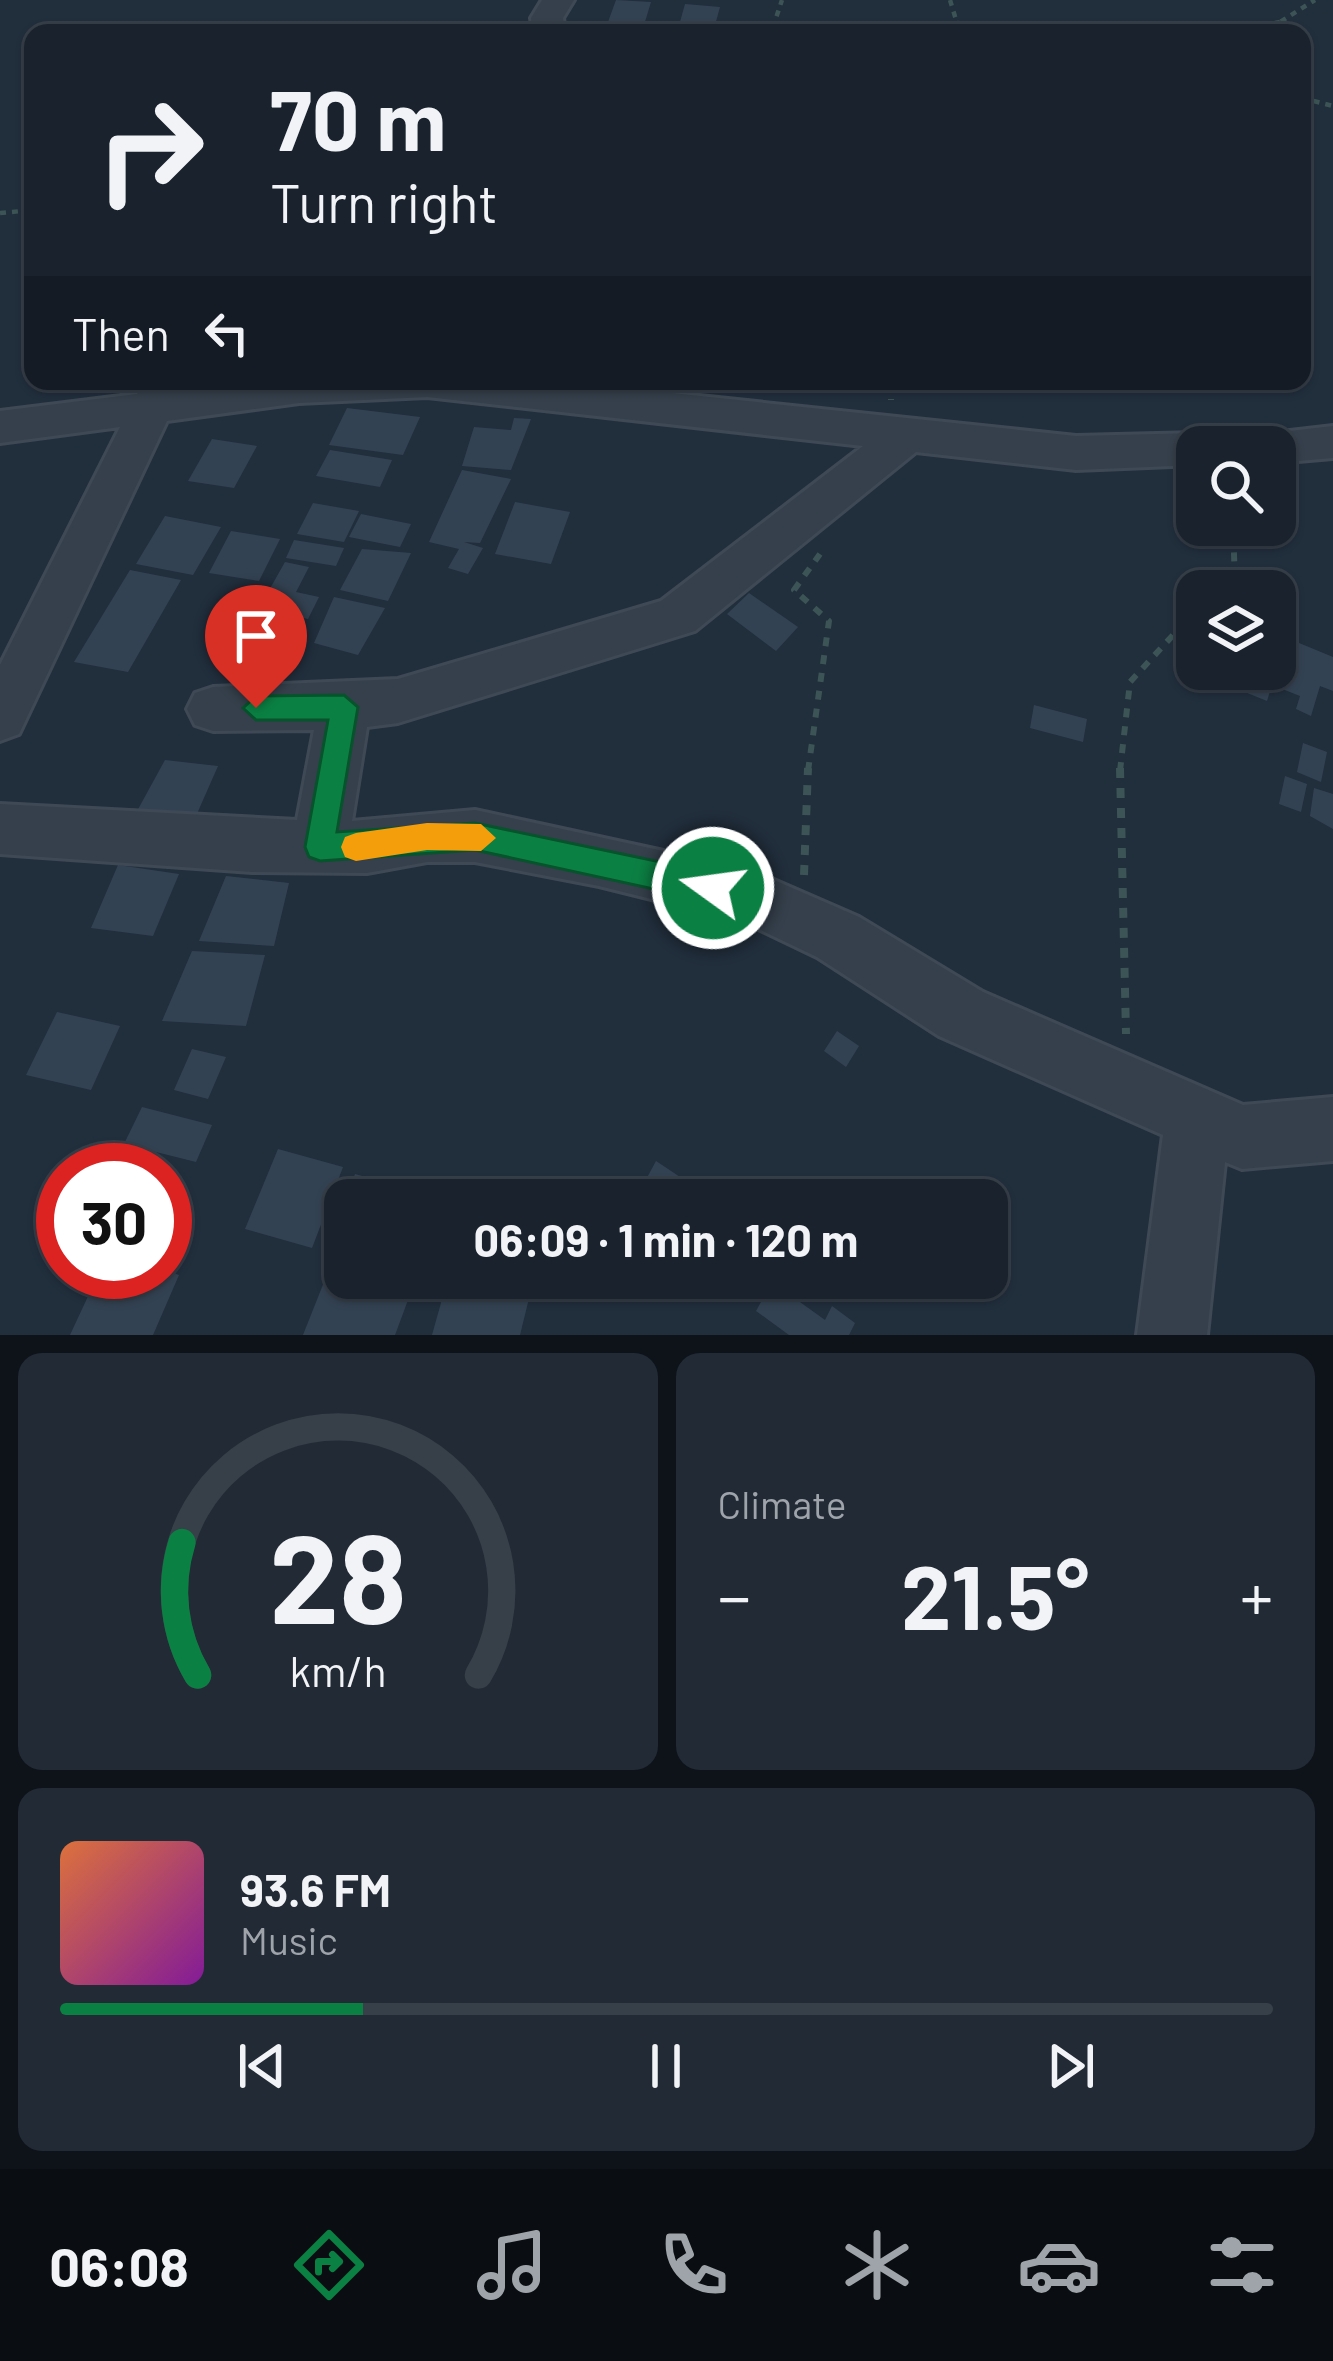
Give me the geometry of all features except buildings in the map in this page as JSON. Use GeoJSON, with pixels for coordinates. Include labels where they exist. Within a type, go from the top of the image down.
{"type":"FeatureCollection","features":[{"type":"Feature","properties":{"kind":"street"},"geometry":{"type":"LineString","coordinates":[[0,427],[158,393],[231,390]]}},
{"type":"Feature","properties":{"kind":"street"},"geometry":{"type":"LineString","coordinates":[[499,390],[1076,453],[1176,450]]}},
{"type":"Feature","properties":{"kind":"street"},"geometry":{"type":"LineString","coordinates":[[0,718],[158,393]]}},
{"type":"Feature","properties":{"kind":"street"},"geometry":{"type":"LineString","coordinates":[[213,709],[344,707],[398,701],[677,617],[907,435]]}},
{"type":"Feature","properties":{"kind":"street"},"geometry":{"type":"LineString","coordinates":[[1296,445],[1333,442]]}},
{"type":"Feature","properties":{"kind":"street"},"geometry":{"type":"LineString","coordinates":[[320,847],[344,707]]}},
{"type":"Feature","properties":{"kind":"street"},"geometry":{"type":"LineString","coordinates":[[0,830],[320,847],[475,836],[751,897],[802,920],[961,1014],[1242,1137],[1333,1129]]}},
{"type":"Feature","properties":{"kind":"street"},"geometry":{"type":"LineString","coordinates":[[1172,1335],[1198,1114]]}},
{"type":"Feature","properties":{"kind":"path"},"geometry":{"type":"LineString","coordinates":[[950,0],[957,23],[968,24]]}},
{"type":"Feature","properties":{"kind":"path"},"geometry":{"type":"LineString","coordinates":[[1271,24],[1315,0]]}},
{"type":"Feature","properties":{"kind":"path"},"geometry":{"type":"LineString","coordinates":[[802,920],[810,731],[826,665],[829,621],[794,590],[823,551]]}},
{"type":"Feature","properties":{"kind":"path"},"geometry":{"type":"LineString","coordinates":[[1127,1087],[1118,785],[1130,682],[1176,632]]}},
{"type":"Feature","properties":{"kind":"slow traffic"},"geometry":{"type":"LineString","coordinates":[[356,847],[427,836],[481,838]]}},
{"type":"Feature","properties":{"kind":"route"},"geometry":{"type":"LineString","coordinates":[[256,708],[344,707],[320,847],[475,836],[713,888]]}}]}
